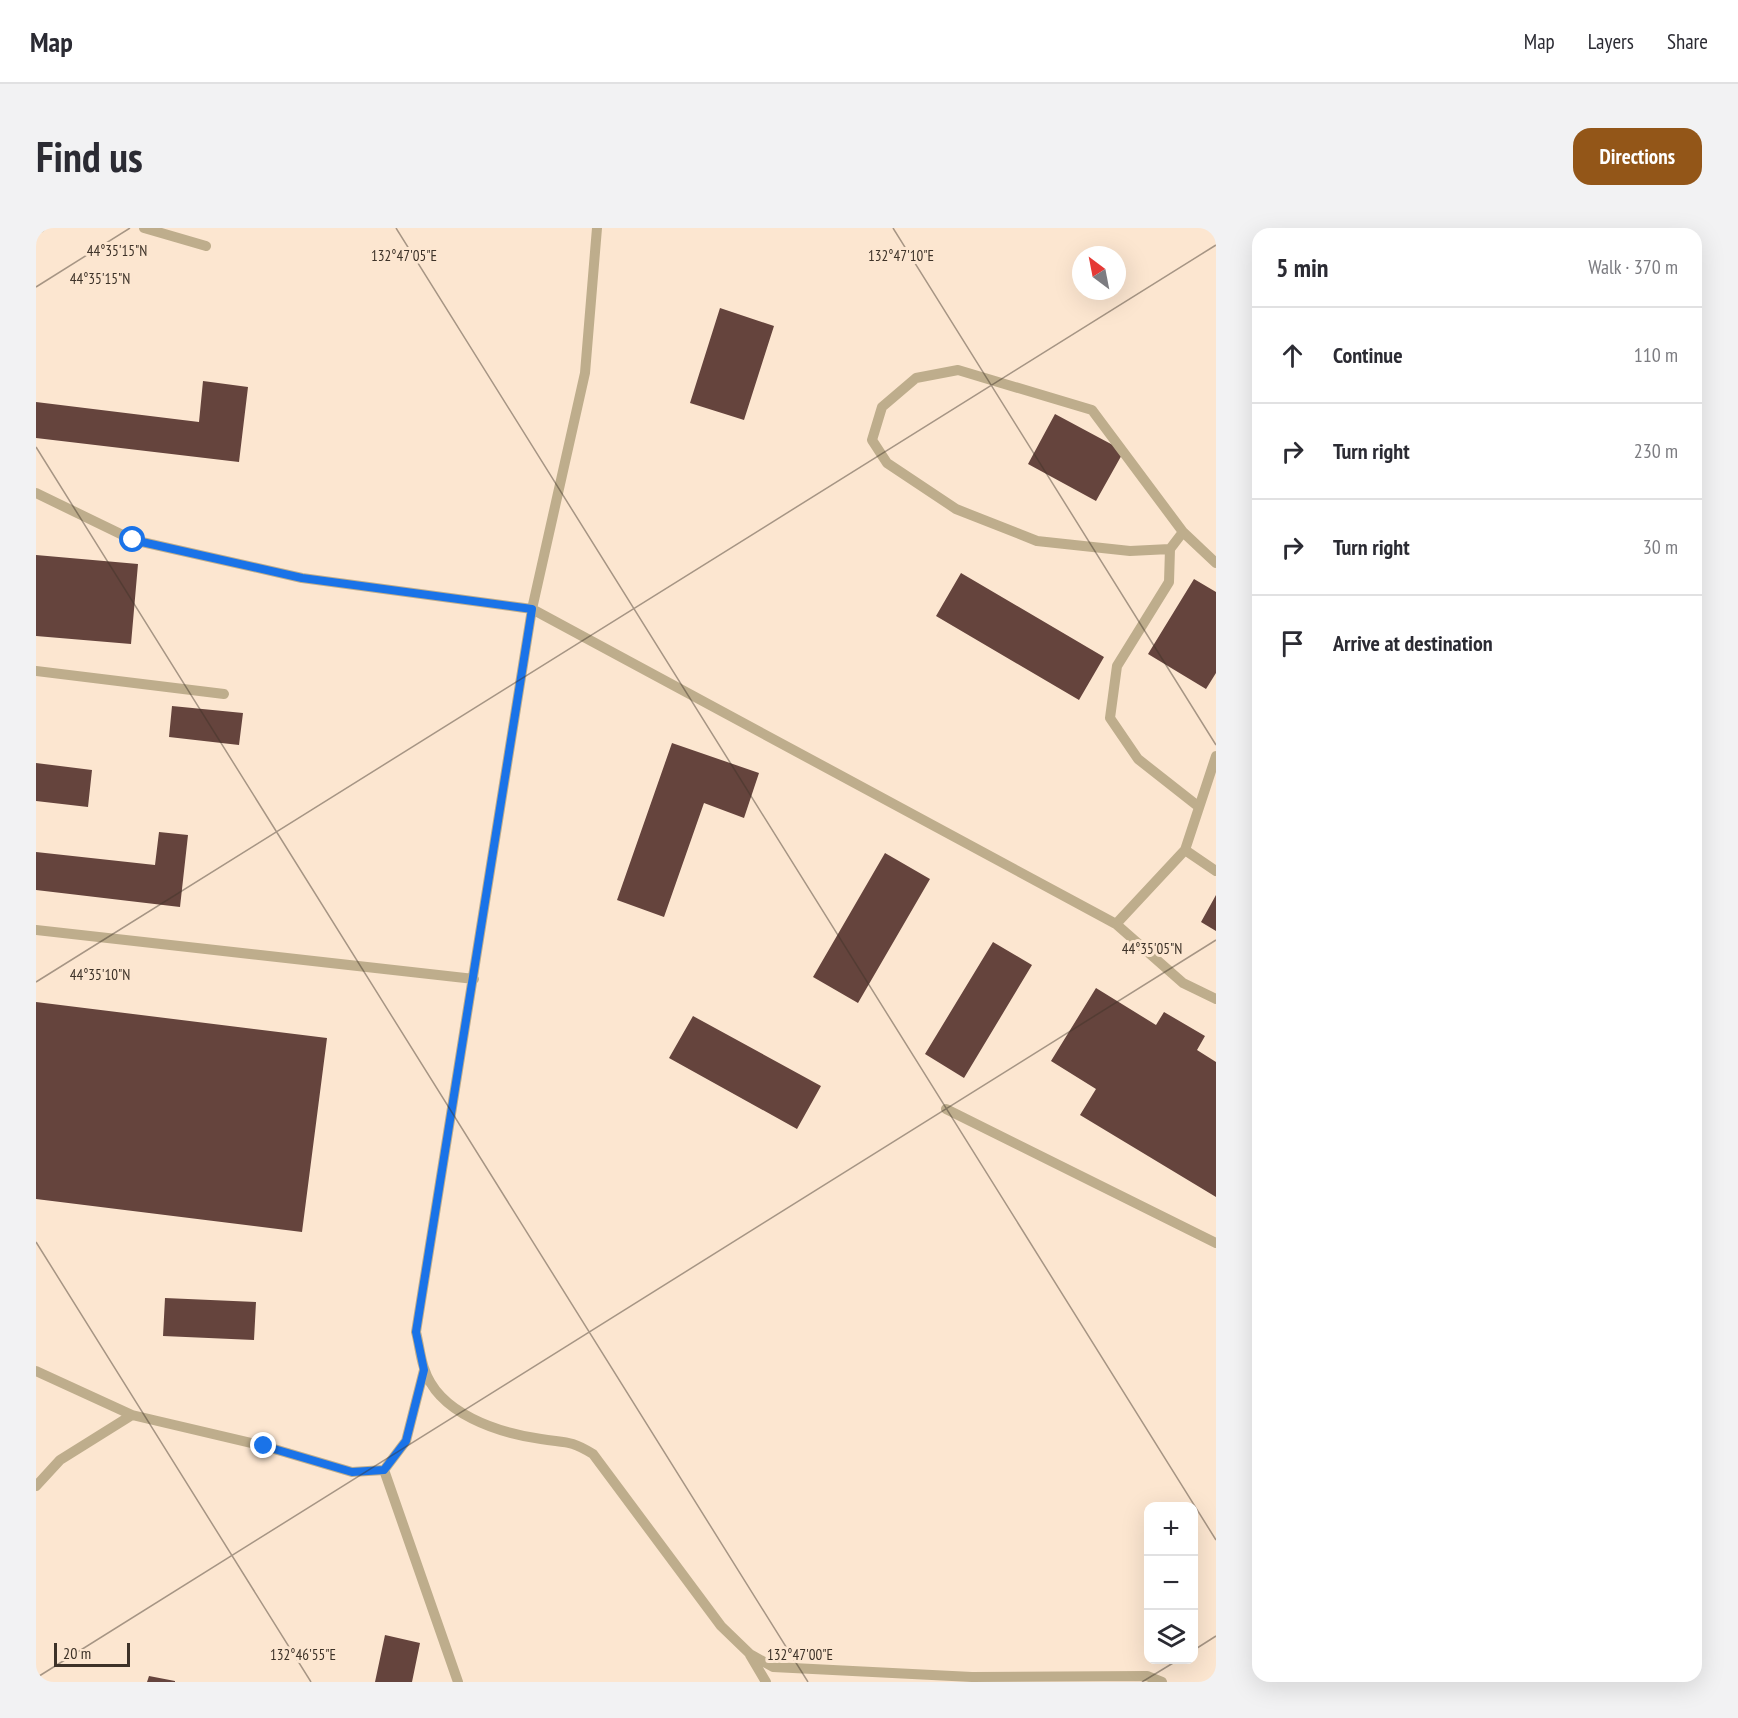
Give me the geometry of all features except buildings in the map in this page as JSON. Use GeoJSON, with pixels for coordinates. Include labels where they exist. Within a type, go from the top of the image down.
{"type":"FeatureCollection","features":[{"type":"Feature","properties":{"kind":"lane"},"geometry":{"type":"LineString","coordinates":[[144,228],[206,246]]}},
{"type":"Feature","properties":{"kind":"lane"},"geometry":{"type":"LineString","coordinates":[[597,228],[585,373],[532,609],[416,1332],[424,1370],[440,1396],[477,1422],[540,1439],[572,1441],[593,1454],[721,1626],[750,1654],[773,1667],[972,1677],[1147,1676],[1162,1682]]}},
{"type":"Feature","properties":{"kind":"lane"},"geometry":{"type":"LineString","coordinates":[[1170,549],[1130,550],[1037,541],[956,509],[887,463],[872,440],[882,407],[916,378],[958,370],[1092,410],[1183,532],[1216,563]]}},
{"type":"Feature","properties":{"kind":"lane"},"geometry":{"type":"LineString","coordinates":[[36,493],[133,540],[302,578],[532,609],[1116,924],[1183,983],[1216,999]]}},
{"type":"Feature","properties":{"kind":"lane"},"geometry":{"type":"LineString","coordinates":[[1183,532],[1170,549],[1168,582],[1117,666],[1110,718],[1138,759],[1199,807]]}},
{"type":"Feature","properties":{"kind":"lane"},"geometry":{"type":"LineString","coordinates":[[36,671],[224,694]]}},
{"type":"Feature","properties":{"kind":"lane"},"geometry":{"type":"LineString","coordinates":[[1116,924],[1185,850],[1216,756]]}},
{"type":"Feature","properties":{"kind":"lane"},"geometry":{"type":"LineString","coordinates":[[1185,850],[1216,871]]}},
{"type":"Feature","properties":{"kind":"lane"},"geometry":{"type":"LineString","coordinates":[[36,930],[474,979]]}},
{"type":"Feature","properties":{"kind":"lane"},"geometry":{"type":"LineString","coordinates":[[946,1109],[1216,1243]]}},
{"type":"Feature","properties":{"kind":"lane"},"geometry":{"type":"LineString","coordinates":[[36,1371],[132,1415],[264,1446],[352,1472],[384,1470],[406,1441],[424,1370]]}},
{"type":"Feature","properties":{"kind":"lane"},"geometry":{"type":"LineString","coordinates":[[36,1486],[60,1460],[132,1415]]}},
{"type":"Feature","properties":{"kind":"lane"},"geometry":{"type":"LineString","coordinates":[[384,1470],[458,1682]]}},
{"type":"Feature","properties":{"kind":"lane"},"geometry":{"type":"LineString","coordinates":[[750,1654],[766,1682]]}},
{"type":"Feature","properties":{"kind":"route"},"geometry":{"type":"LineString","coordinates":[[133,540],[302,578],[532,609],[416,1332],[424,1370],[406,1441],[384,1470],[352,1472],[264,1446]]}}]}
